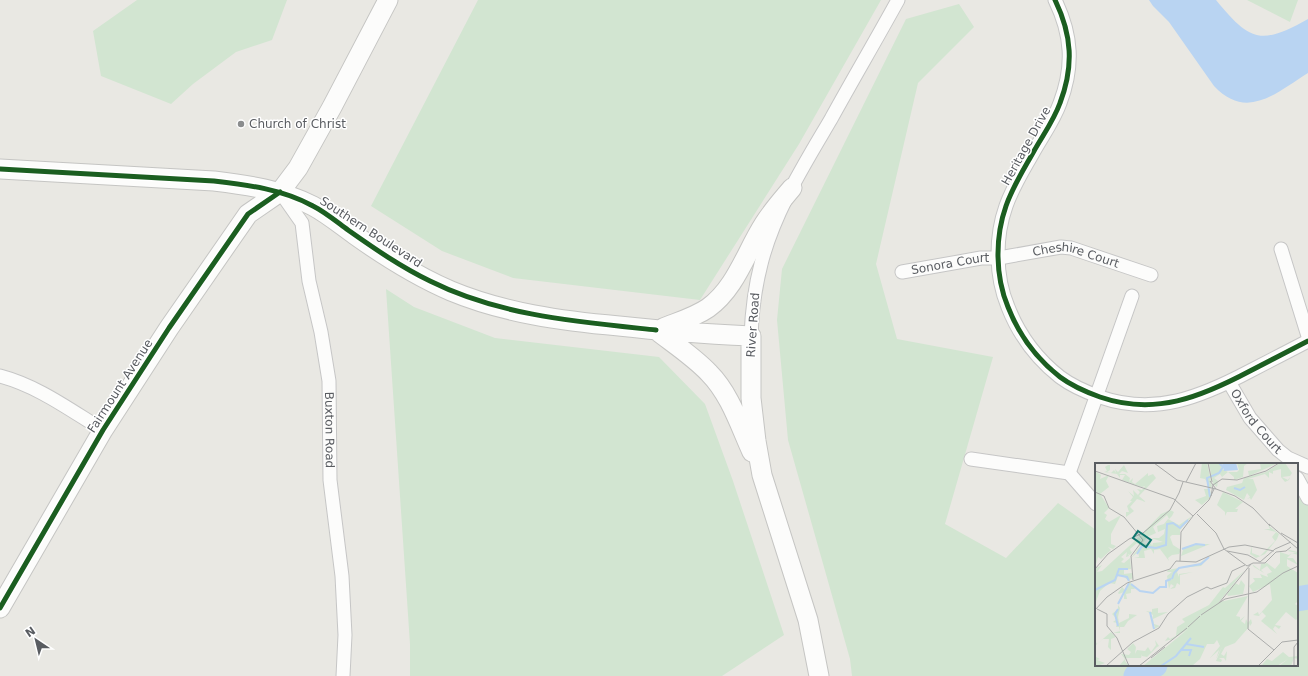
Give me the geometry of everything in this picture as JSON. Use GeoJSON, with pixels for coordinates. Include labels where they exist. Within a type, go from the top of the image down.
{"type":"FeatureCollection","features":[{"type":"Feature","properties":{"kind":"main road","name":"Fairmount Avenue"},"geometry":{"type":"LineString","coordinates":[[0,608],[103,430],[169,328],[248,214],[280,192],[298,168],[388,0]]}},
{"type":"Feature","properties":{"kind":"main road","name":"Southern Boulevard"},"geometry":{"type":"LineString","coordinates":[[0,169],[214,181],[244,184],[280,192],[314,206],[397,264],[452,292],[495,306],[539,316],[590,324],[751,336]]}},
{"type":"Feature","properties":{"kind":"main road"},"geometry":{"type":"LineString","coordinates":[[656,330],[692,317],[708,308],[718,300],[740,270],[763,225],[773,210],[792,188]]}},
{"type":"Feature","properties":{"kind":"main road"},"geometry":{"type":"LineString","coordinates":[[656,330],[696,360],[710,374],[733,410],[762,475]]}},
{"type":"Feature","properties":{"kind":"main road","name":"River Road"},"geometry":{"type":"LineString","coordinates":[[751,336],[751,398],[762,475],[808,620],[819,676]]}},
{"type":"Feature","properties":{"kind":"street","name":"River Road"},"geometry":{"type":"LineString","coordinates":[[751,336],[752,313],[761,263],[780,212],[898,0]]}},
{"type":"Feature","properties":{"kind":"street","name":"Heritage Drive"},"geometry":{"type":"LineString","coordinates":[[1055,0],[1066,25],[1069,42],[1067,78],[1060,104],[1018,178],[1006,205],[999,242],[1001,285],[1005,299],[1024,339],[1044,364],[1072,385],[1121,403],[1135,404],[1160,404],[1183,401],[1195,397],[1229,382],[1308,341]]}},
{"type":"Feature","properties":{"kind":"street","name":"Buxton Road"},"geometry":{"type":"LineString","coordinates":[[280,192],[302,222],[309,281],[321,332],[329,381],[330,480],[342,576],[345,635],[343,676]]}},
{"type":"Feature","properties":{"kind":"street","name":"Cheshire Court"},"geometry":{"type":"LineString","coordinates":[[999,258],[1061,247],[1071,248],[1151,275]]}},
{"type":"Feature","properties":{"kind":"street"},"geometry":{"type":"LineString","coordinates":[[1281,249],[1308,336]]}},
{"type":"Feature","properties":{"kind":"street","name":"Sonora Court"},"geometry":{"type":"LineString","coordinates":[[902,272],[981,258],[999,258]]}},
{"type":"Feature","properties":{"kind":"street"},"geometry":{"type":"LineString","coordinates":[[1069,473],[1132,296]]}},
{"type":"Feature","properties":{"kind":"street"},"geometry":{"type":"LineString","coordinates":[[0,376],[17,381],[47,395],[103,430]]}},
{"type":"Feature","properties":{"kind":"street","name":"Oxford Court"},"geometry":{"type":"LineString","coordinates":[[1229,382],[1250,418],[1284,461]]}},
{"type":"Feature","properties":{"kind":"street"},"geometry":{"type":"LineString","coordinates":[[971,459],[1069,473],[1095,503]]}},
{"type":"Feature","properties":{"kind":"street","name":"Oxford Court"},"geometry":{"type":"LineString","coordinates":[[1298,464],[1308,467]]}},
{"type":"Feature","properties":{"kind":"street"},"geometry":{"type":"LineString","coordinates":[[1298,480],[1308,498]]}},
{"type":"Feature","properties":{"kind":"green space"},"geometry":{"type":"Polygon","coordinates":[[[137,0],[287,0],[272,40],[236,52],[193,84],[171,104],[101,76],[93,31],[137,0]]]}},
{"type":"Feature","properties":{"kind":"green space"},"geometry":{"type":"Polygon","coordinates":[[[478,0],[881,0],[799,144],[700,300],[513,278],[442,251],[371,206],[478,0]]]}},
{"type":"Feature","properties":{"kind":"green space"},"geometry":{"type":"Polygon","coordinates":[[[1247,0],[1298,0],[1290,22],[1247,0]]]}},
{"type":"Feature","properties":{"kind":"green space"},"geometry":{"type":"Polygon","coordinates":[[[959,4],[974,27],[918,83],[876,264],[897,339],[993,357],[945,524],[1006,558],[1058,503],[1095,529],[1095,666],[1298,666],[1298,499],[1308,496],[1308,676],[852,676],[850,659],[788,440],[777,320],[782,269],[906,19],[959,4]]]}},
{"type":"Feature","properties":{"kind":"green space"},"geometry":{"type":"Polygon","coordinates":[[[386,289],[414,307],[495,338],[659,357],[705,404],[733,481],[784,635],[722,676],[410,676],[410,644],[386,289]]]}},
{"type":"Feature","properties":{"kind":"water"},"geometry":{"type":"Polygon","coordinates":[[[1149,0],[1216,0],[1238,24],[1247,31],[1257,35],[1267,36],[1278,33],[1292,28],[1308,19],[1308,73],[1273,95],[1261,100],[1250,103],[1238,102],[1226,96],[1214,86],[1169,22],[1149,0]]]}},
{"type":"Feature","properties":{"kind":"waterway"},"geometry":{"type":"LineString","coordinates":[[1298,599],[1308,597]]}},
{"type":"Feature","properties":{"kind":"waterway"},"geometry":{"type":"LineString","coordinates":[[1136,676],[1153,666]]}},
{"type":"Feature","properties":{"kind":"cycle path"},"geometry":{"type":"LineString","coordinates":[[1055,0],[1061,13],[1068,38],[1069,63],[1065,89],[1055,115],[1019,178],[1009,199],[1002,218],[998,243],[999,270],[1004,295],[1012,317],[1023,337],[1036,354],[1052,370],[1074,386],[1100,397],[1140,405],[1159,404],[1196,396],[1214,389],[1308,341]]}},
{"type":"Feature","properties":{"kind":"cycle path"},"geometry":{"type":"LineString","coordinates":[[0,169],[214,181],[265,189],[289,195],[317,208],[398,264],[419,276],[457,293],[512,310],[540,316],[656,330]]}},
{"type":"Feature","properties":{"kind":"cycle path"},"geometry":{"type":"LineString","coordinates":[[0,608],[103,430],[169,328],[248,214],[280,192]]}},
{"type":"Feature","properties":{"kind":"place","name":"Church of Christ"},"geometry":{"type":"Point","coordinates":[241,124]}}]}
